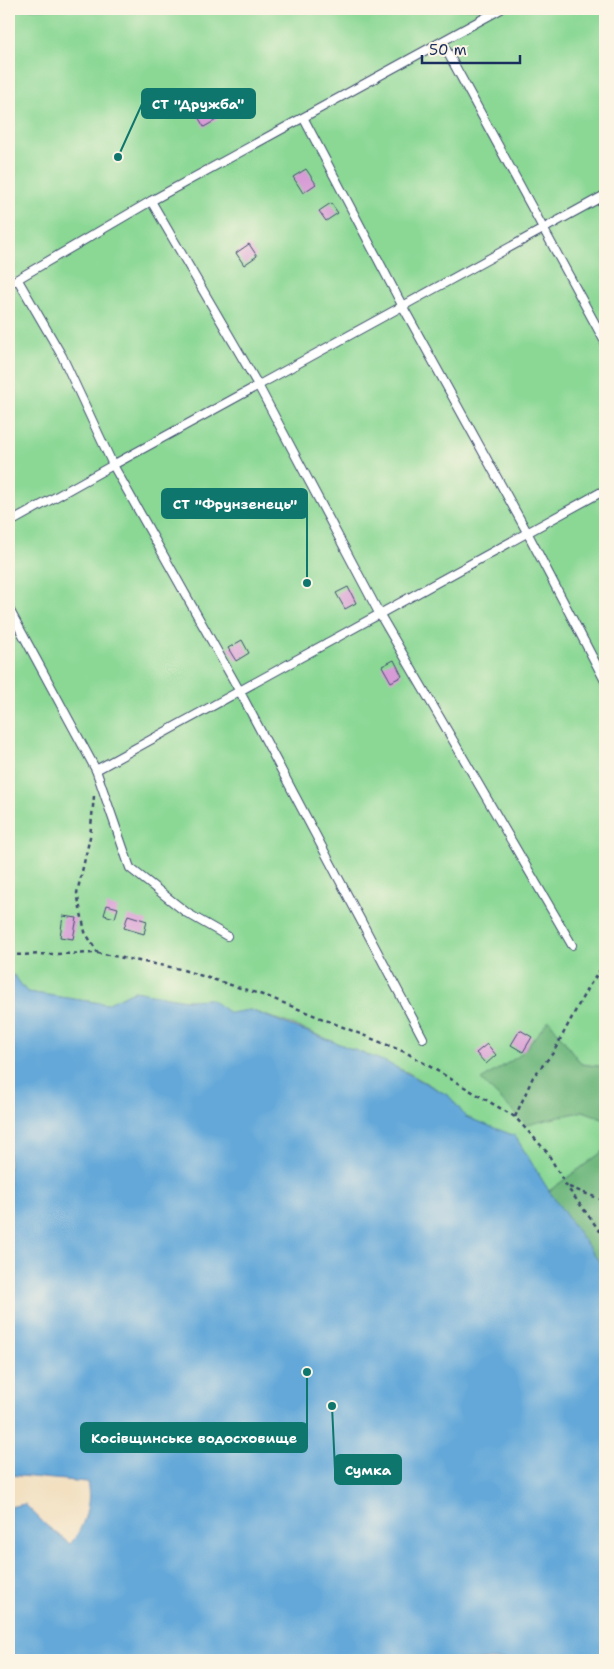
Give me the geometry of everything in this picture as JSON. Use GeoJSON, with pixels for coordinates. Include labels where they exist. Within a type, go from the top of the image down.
{"type":"FeatureCollection","features":[{"type":"Feature","properties":{"kind":"lane"},"geometry":{"type":"LineString","coordinates":[[9,284],[151,201],[304,119],[501,9]]}},
{"type":"Feature","properties":{"kind":"lane"},"geometry":{"type":"LineString","coordinates":[[442,42],[605,342]]}},
{"type":"Feature","properties":{"kind":"lane"},"geometry":{"type":"LineString","coordinates":[[304,119],[402,307],[527,532],[605,681]]}},
{"type":"Feature","properties":{"kind":"lane"},"geometry":{"type":"LineString","coordinates":[[9,523],[605,195]]}},
{"type":"Feature","properties":{"kind":"lane"},"geometry":{"type":"LineString","coordinates":[[151,201],[258,385],[379,613],[572,945]]}},
{"type":"Feature","properties":{"kind":"lane"},"geometry":{"type":"LineString","coordinates":[[18,280],[62,356],[113,465],[239,690],[423,1038]]}},
{"type":"Feature","properties":{"kind":"lane"},"geometry":{"type":"LineString","coordinates":[[96,770],[605,490]]}},
{"type":"Feature","properties":{"kind":"lane"},"geometry":{"type":"LineString","coordinates":[[9,609],[96,770],[130,868],[187,913],[227,936]]}},
{"type":"Feature","properties":{"kind":"path"},"geometry":{"type":"LineString","coordinates":[[94,789],[90,837],[77,893],[85,932],[98,953]]}},
{"type":"Feature","properties":{"kind":"path"},"geometry":{"type":"LineString","coordinates":[[9,955],[98,953],[180,969],[269,997],[407,1053],[515,1117],[547,1152],[567,1187],[605,1238]]}},
{"type":"Feature","properties":{"kind":"path"},"geometry":{"type":"LineString","coordinates":[[515,1117],[533,1077],[553,1053],[587,989],[605,963]]}},
{"type":"Feature","properties":{"kind":"path"},"geometry":{"type":"LineString","coordinates":[[567,1187],[605,1201]]}},
{"type":"Feature","properties":{"kind":"green space"},"geometry":{"type":"Polygon","coordinates":[[[9,9],[605,9],[605,1067],[581,1064],[549,1021],[519,1056],[481,1080],[527,1124],[583,1111],[605,1119],[605,1150],[549,1191],[515,1136],[466,1117],[449,1096],[407,1072],[291,1024],[250,1010],[230,1013],[210,999],[185,1000],[134,991],[107,1004],[27,992],[14,976],[9,976],[9,9]]]}},
{"type":"Feature","properties":{"kind":"green space"},"geometry":{"type":"Polygon","coordinates":[[[549,1020],[581,1064],[605,1067],[605,1119],[583,1111],[527,1125],[481,1080],[519,1056],[549,1020]]]}},
{"type":"Feature","properties":{"kind":"green space"},"geometry":{"type":"Polygon","coordinates":[[[605,1150],[605,1263],[599,1264],[549,1191],[605,1150]]]}},
{"type":"Feature","properties":{"kind":"water"},"geometry":{"type":"Polygon","coordinates":[[[14,975],[27,992],[107,1004],[134,991],[185,1000],[210,999],[230,1013],[250,1010],[386,1062],[449,1096],[466,1117],[515,1136],[549,1191],[605,1270],[605,1660],[9,1660],[9,1507],[25,1504],[47,1526],[70,1544],[83,1523],[88,1507],[87,1482],[9,1475],[9,976],[14,975]]]}},
{"type":"Feature","properties":{"kind":"building"},"geometry":{"type":"Polygon","coordinates":[[[207,100],[218,119],[204,127],[193,108],[207,100]]]}},
{"type":"Feature","properties":{"kind":"building"},"geometry":{"type":"Polygon","coordinates":[[[306,169],[316,184],[303,193],[293,177],[306,169]]]}},
{"type":"Feature","properties":{"kind":"building"},"geometry":{"type":"Polygon","coordinates":[[[331,203],[338,213],[326,221],[319,211],[331,203]]]}},
{"type":"Feature","properties":{"kind":"building"},"geometry":{"type":"Polygon","coordinates":[[[249,244],[257,256],[244,265],[236,253],[249,244]]]}},
{"type":"Feature","properties":{"kind":"building"},"geometry":{"type":"Polygon","coordinates":[[[348,587],[356,603],[345,609],[336,593],[348,587]]]}},
{"type":"Feature","properties":{"kind":"building"},"geometry":{"type":"Polygon","coordinates":[[[242,640],[249,653],[236,661],[228,648],[242,640]]]}},
{"type":"Feature","properties":{"kind":"building"},"geometry":{"type":"Polygon","coordinates":[[[394,660],[402,676],[391,682],[382,666],[394,660]]]}},
{"type":"Feature","properties":{"kind":"building"},"geometry":{"type":"Polygon","coordinates":[[[107,905],[118,908],[115,918],[104,915],[107,905]]]}},
{"type":"Feature","properties":{"kind":"building"},"geometry":{"type":"Polygon","coordinates":[[[128,915],[147,921],[144,934],[124,928],[128,915]]]}},
{"type":"Feature","properties":{"kind":"building"},"geometry":{"type":"Polygon","coordinates":[[[63,916],[77,918],[73,939],[60,937],[63,916]]]}},
{"type":"Feature","properties":{"kind":"building"},"geometry":{"type":"Polygon","coordinates":[[[520,1030],[532,1037],[523,1052],[511,1045],[520,1030]]]}},
{"type":"Feature","properties":{"kind":"building"},"geometry":{"type":"Polygon","coordinates":[[[487,1044],[496,1055],[486,1064],[476,1053],[487,1044]]]}},
{"type":"Feature","properties":{"kind":"place","name":"СТ \"Дружба\""},"geometry":{"type":"Point","coordinates":[118,157]}},
{"type":"Feature","properties":{"kind":"place","name":"СТ \"Фрунзенець\""},"geometry":{"type":"Point","coordinates":[307,583]}},
{"type":"Feature","properties":{"kind":"place","name":"Косівщинське водосховище"},"geometry":{"type":"Point","coordinates":[307,1372]}},
{"type":"Feature","properties":{"kind":"place","name":"Сумка"},"geometry":{"type":"Point","coordinates":[332,1406]}}]}
